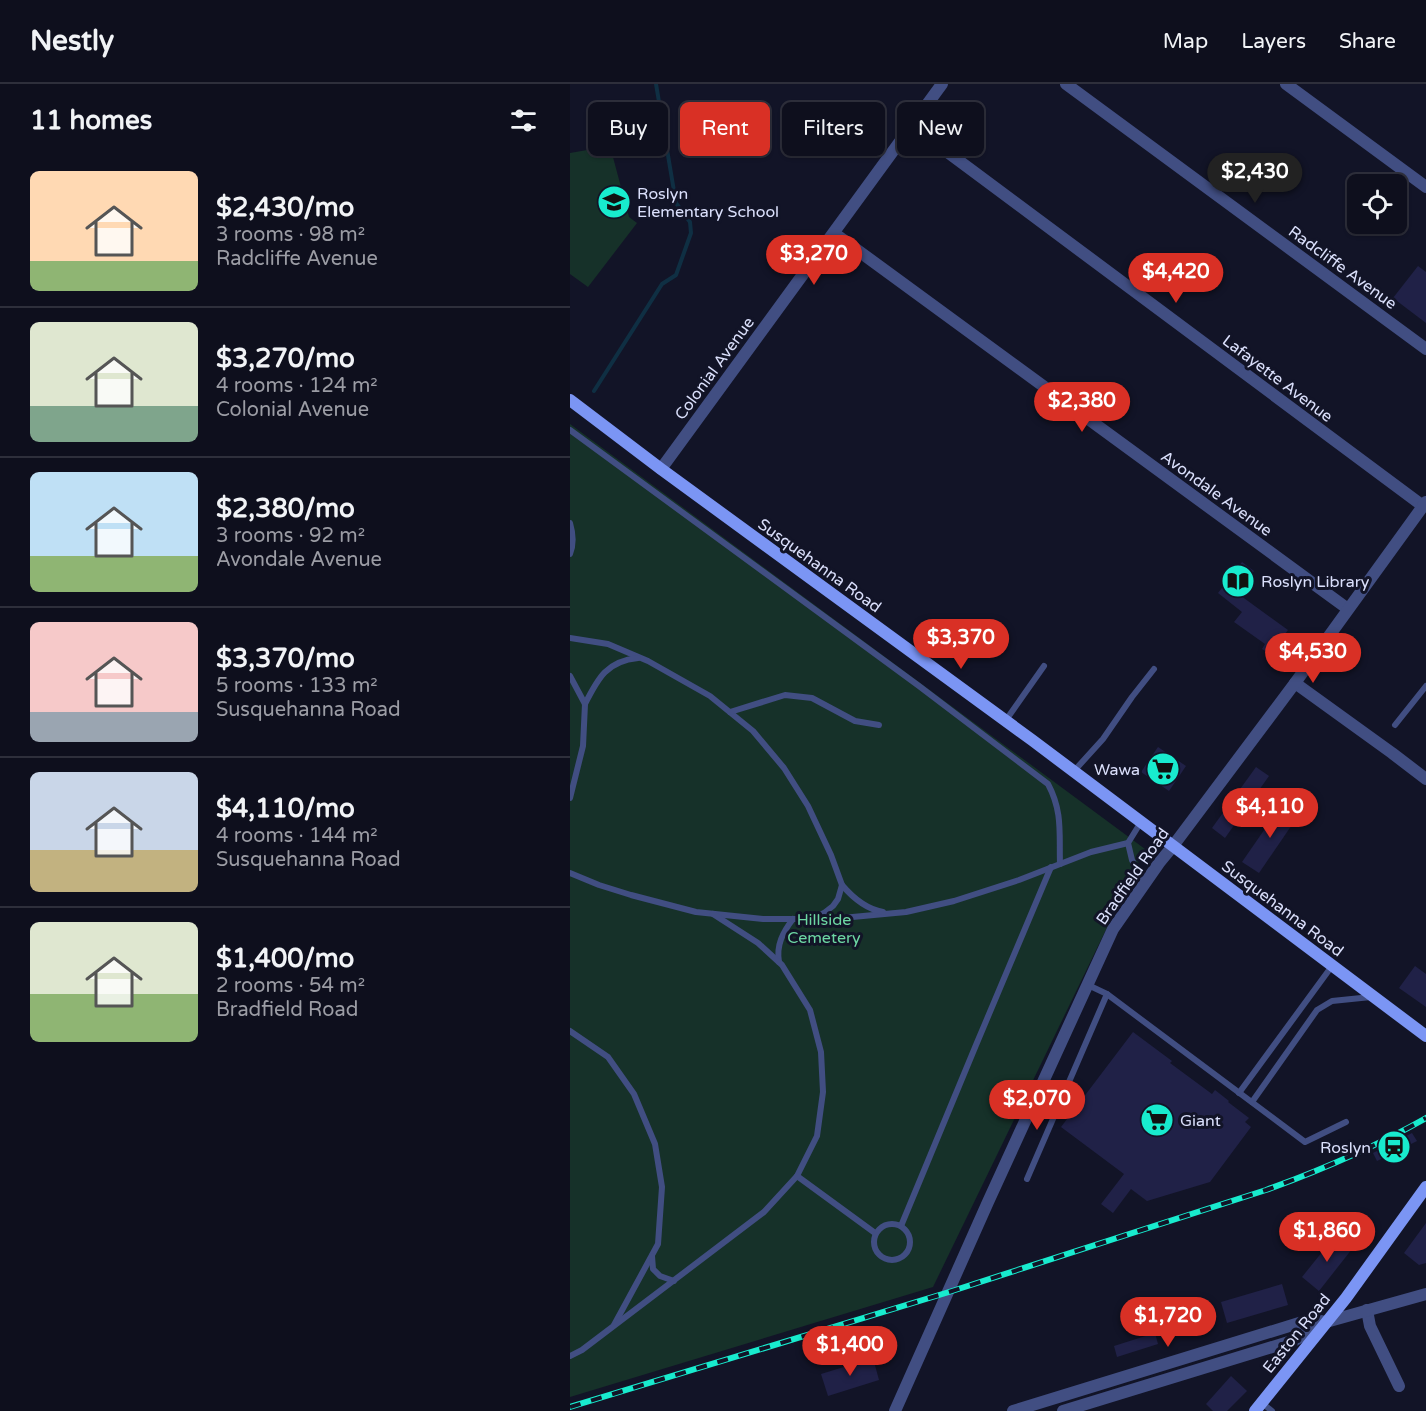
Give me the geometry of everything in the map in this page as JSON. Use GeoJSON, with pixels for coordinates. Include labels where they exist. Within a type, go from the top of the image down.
{"type":"FeatureCollection","features":[{"type":"Feature","properties":{"kind":"main road","name":"Susquehanna Road"},"geometry":{"type":"LineString","coordinates":[[570,400],[1074,772],[1426,1036]]}},
{"type":"Feature","properties":{"kind":"main road","name":"Easton Road"},"geometry":{"type":"LineString","coordinates":[[1258,1407],[1346,1298],[1426,1187]]}},
{"type":"Feature","properties":{"kind":"street","name":"Colonial Avenue"},"geometry":{"type":"LineString","coordinates":[[928,102],[942,84]]}},
{"type":"Feature","properties":{"kind":"street","name":"Radcliffe Avenue"},"geometry":{"type":"LineString","coordinates":[[1066,84],[1426,349]]}},
{"type":"Feature","properties":{"kind":"street"},"geometry":{"type":"LineString","coordinates":[[1286,84],[1426,187]]}},
{"type":"Feature","properties":{"kind":"street","name":"Colonial Avenue"},"geometry":{"type":"LineString","coordinates":[[661,469],[897,145]]}},
{"type":"Feature","properties":{"kind":"street","name":"Lafayette Avenue"},"geometry":{"type":"LineString","coordinates":[[953,156],[1424,504]]}},
{"type":"Feature","properties":{"kind":"street","name":"Avondale Avenue"},"geometry":{"type":"LineString","coordinates":[[834,233],[1348,609]]}},
{"type":"Feature","properties":{"kind":"street","name":"Bradfield Road"},"geometry":{"type":"LineString","coordinates":[[896,1411],[988,1202],[1113,929],[1144,883],[1295,683],[1424,504]]}},
{"type":"Feature","properties":{"kind":"street"},"geometry":{"type":"LineString","coordinates":[[1295,683],[1426,779]]}},
{"type":"Feature","properties":{"kind":"street"},"geometry":{"type":"LineString","coordinates":[[1063,1411],[1295,1340],[1326,1322],[1426,1294]]}},
{"type":"Feature","properties":{"kind":"street"},"geometry":{"type":"LineString","coordinates":[[1367,1310],[1370,1326],[1399,1386]]}},
{"type":"Feature","properties":{"kind":"street"},"geometry":{"type":"LineString","coordinates":[[1013,1411],[1312,1319],[1326,1322]]}},
{"type":"Feature","properties":{"kind":"lane"},"geometry":{"type":"LineString","coordinates":[[570,431],[919,686],[1048,784],[1059,814],[1060,864]]}},
{"type":"Feature","properties":{"kind":"lane"},"geometry":{"type":"LineString","coordinates":[[570,523],[572,549],[570,554]]}},
{"type":"Feature","properties":{"kind":"lane"},"geometry":{"type":"LineString","coordinates":[[570,638],[608,644],[641,658],[710,696],[753,731],[784,768],[808,806],[842,885],[862,904],[891,914]]}},
{"type":"Feature","properties":{"kind":"lane"},"geometry":{"type":"LineString","coordinates":[[570,798],[583,746],[585,704],[598,678],[619,662],[641,658]]}},
{"type":"Feature","properties":{"kind":"lane"},"geometry":{"type":"LineString","coordinates":[[1005,721],[1044,666]]}},
{"type":"Feature","properties":{"kind":"lane"},"geometry":{"type":"LineString","coordinates":[[1074,772],[1102,739],[1154,669]]}},
{"type":"Feature","properties":{"kind":"lane"},"geometry":{"type":"LineString","coordinates":[[570,676],[585,704]]}},
{"type":"Feature","properties":{"kind":"lane"},"geometry":{"type":"LineString","coordinates":[[1395,725],[1426,686]]}},
{"type":"Feature","properties":{"kind":"lane"},"geometry":{"type":"LineString","coordinates":[[729,712],[785,695],[812,698],[855,721],[879,726]]}},
{"type":"Feature","properties":{"kind":"lane"},"geometry":{"type":"LineString","coordinates":[[570,873],[631,895],[696,912],[763,919],[831,919],[891,914],[954,901],[1019,880],[1091,852],[1128,843],[1141,822]]}},
{"type":"Feature","properties":{"kind":"lane"},"geometry":{"type":"LineString","coordinates":[[1128,843],[1132,860],[1144,883]]}},
{"type":"Feature","properties":{"kind":"lane"},"geometry":{"type":"LineString","coordinates":[[901,1226],[1051,867]]}},
{"type":"Feature","properties":{"kind":"lane"},"geometry":{"type":"LineString","coordinates":[[811,919],[824,914],[833,906],[838,899],[842,885]]}},
{"type":"Feature","properties":{"kind":"lane"},"geometry":{"type":"LineString","coordinates":[[570,1356],[613,1327],[764,1212],[797,1176],[817,1136],[823,1092],[821,1052],[810,1010],[782,964],[758,943],[713,914]]}},
{"type":"Feature","properties":{"kind":"lane"},"geometry":{"type":"LineString","coordinates":[[779,962],[777,954],[779,942],[786,927],[793,919]]}},
{"type":"Feature","properties":{"kind":"lane"},"geometry":{"type":"LineString","coordinates":[[1239,1093],[1332,966]]}},
{"type":"Feature","properties":{"kind":"lane"},"geometry":{"type":"LineString","coordinates":[[1088,985],[1107,994],[1305,1142],[1346,1122]]}},
{"type":"Feature","properties":{"kind":"lane"},"geometry":{"type":"LineString","coordinates":[[1028,1179],[1107,994]]}},
{"type":"Feature","properties":{"kind":"lane"},"geometry":{"type":"LineString","coordinates":[[1252,1102],[1317,1010],[1332,1000],[1374,997]]}},
{"type":"Feature","properties":{"kind":"lane"},"geometry":{"type":"LineString","coordinates":[[570,1031],[608,1057],[634,1094],[655,1144],[662,1187],[658,1244],[613,1327]]}},
{"type":"Feature","properties":{"kind":"lane"},"geometry":{"type":"LineString","coordinates":[[797,1176],[875,1233]]}},
{"type":"Feature","properties":{"kind":"lane"},"geometry":{"type":"LineString","coordinates":[[884,1225],[901,1226],[906,1230],[910,1242],[907,1253],[897,1260],[885,1259],[875,1251],[873,1239],[875,1233],[884,1225]]}},
{"type":"Feature","properties":{"kind":"lane"},"geometry":{"type":"LineString","coordinates":[[652,1255],[653,1269],[660,1276],[674,1281]]}},
{"type":"Feature","properties":{"kind":"lane"},"geometry":{"type":"LineString","coordinates":[[1258,1407],[1272,1411]]}},
{"type":"Feature","properties":{"kind":"green space"},"geometry":{"type":"Polygon","coordinates":[[[588,150],[588,156],[613,156],[629,217],[637,223],[588,287],[570,274],[570,153],[588,150]]]}},
{"type":"Feature","properties":{"kind":"green space","name":"Hillside Cemetery"},"geometry":{"type":"Polygon","coordinates":[[[570,424],[1145,849],[933,1287],[570,1397],[570,424]]]}},
{"type":"Feature","properties":{"kind":"building"},"geometry":{"type":"Polygon","coordinates":[[[1418,266],[1426,272],[1426,323],[1393,298],[1418,266]]]}},
{"type":"Feature","properties":{"kind":"building"},"geometry":{"type":"Polygon","coordinates":[[[1242,562],[1254,571],[1237,593],[1288,630],[1270,654],[1262,649],[1265,644],[1234,622],[1242,612],[1218,593],[1242,562]]]}},
{"type":"Feature","properties":{"kind":"building","name":"Wawa"},"geometry":{"type":"Polygon","coordinates":[[[1158,747],[1186,766],[1169,791],[1141,772],[1158,747]]]}},
{"type":"Feature","properties":{"kind":"building"},"geometry":{"type":"Polygon","coordinates":[[[1256,767],[1269,776],[1225,838],[1212,828],[1256,767]]]}},
{"type":"Feature","properties":{"kind":"building"},"geometry":{"type":"Polygon","coordinates":[[[1282,804],[1298,816],[1259,873],[1242,862],[1282,804]]]}},
{"type":"Feature","properties":{"kind":"building"},"geometry":{"type":"Polygon","coordinates":[[[1415,966],[1426,974],[1426,1007],[1399,988],[1415,966]]]}},
{"type":"Feature","properties":{"kind":"building","name":"Giant"},"geometry":{"type":"Polygon","coordinates":[[[1133,1032],[1212,1094],[1215,1090],[1229,1101],[1249,1118],[1245,1122],[1251,1127],[1210,1182],[1147,1201],[1131,1189],[1113,1213],[1101,1204],[1124,1174],[1061,1127],[1133,1032]]]}},
{"type":"Feature","properties":{"kind":"building","name":"Roslyn"},"geometry":{"type":"Polygon","coordinates":[[[1412,1133],[1417,1141],[1377,1161],[1373,1153],[1412,1133]]]}},
{"type":"Feature","properties":{"kind":"building"},"geometry":{"type":"Polygon","coordinates":[[[1426,1223],[1426,1263],[1419,1265],[1404,1253],[1426,1223]]]}},
{"type":"Feature","properties":{"kind":"building"},"geometry":{"type":"Polygon","coordinates":[[[1335,1236],[1352,1249],[1319,1291],[1302,1277],[1335,1236]]]}},
{"type":"Feature","properties":{"kind":"building"},"geometry":{"type":"Polygon","coordinates":[[[1282,1284],[1288,1305],[1227,1323],[1221,1302],[1282,1284]]]}},
{"type":"Feature","properties":{"kind":"building"},"geometry":{"type":"Polygon","coordinates":[[[1198,1310],[1203,1328],[1191,1331],[1186,1313],[1198,1310]]]}},
{"type":"Feature","properties":{"kind":"building"},"geometry":{"type":"Polygon","coordinates":[[[1155,1333],[1158,1344],[1117,1357],[1114,1346],[1155,1333]]]}},
{"type":"Feature","properties":{"kind":"building"},"geometry":{"type":"Polygon","coordinates":[[[873,1358],[879,1380],[828,1396],[821,1374],[873,1358]]]}},
{"type":"Feature","properties":{"kind":"building"},"geometry":{"type":"Polygon","coordinates":[[[1231,1376],[1247,1391],[1227,1411],[1213,1411],[1206,1404],[1231,1376]]]}},
{"type":"Feature","properties":{"kind":"waterway"},"geometry":{"type":"LineString","coordinates":[[594,391],[662,284],[676,275],[691,233],[690,222],[676,203],[656,84]]}},
{"type":"Feature","properties":{"kind":"railway"},"geometry":{"type":"LineString","coordinates":[[570,1407],[949,1292],[1266,1190],[1348,1157],[1426,1118]]}},
{"type":"Feature","properties":{"kind":"place","name":"Roslyn Elementary School"},"geometry":{"type":"Point","coordinates":[614,202]}},
{"type":"Feature","properties":{"kind":"place","name":"Roslyn Library"},"geometry":{"type":"Point","coordinates":[1238,581]}},
{"type":"Feature","properties":{"kind":"place","name":"Wawa"},"geometry":{"type":"Point","coordinates":[1163,769]}},
{"type":"Feature","properties":{"kind":"place","name":"Giant"},"geometry":{"type":"Point","coordinates":[1157,1120]}},
{"type":"Feature","properties":{"kind":"place","name":"Roslyn"},"geometry":{"type":"Point","coordinates":[1394,1147]}}]}
